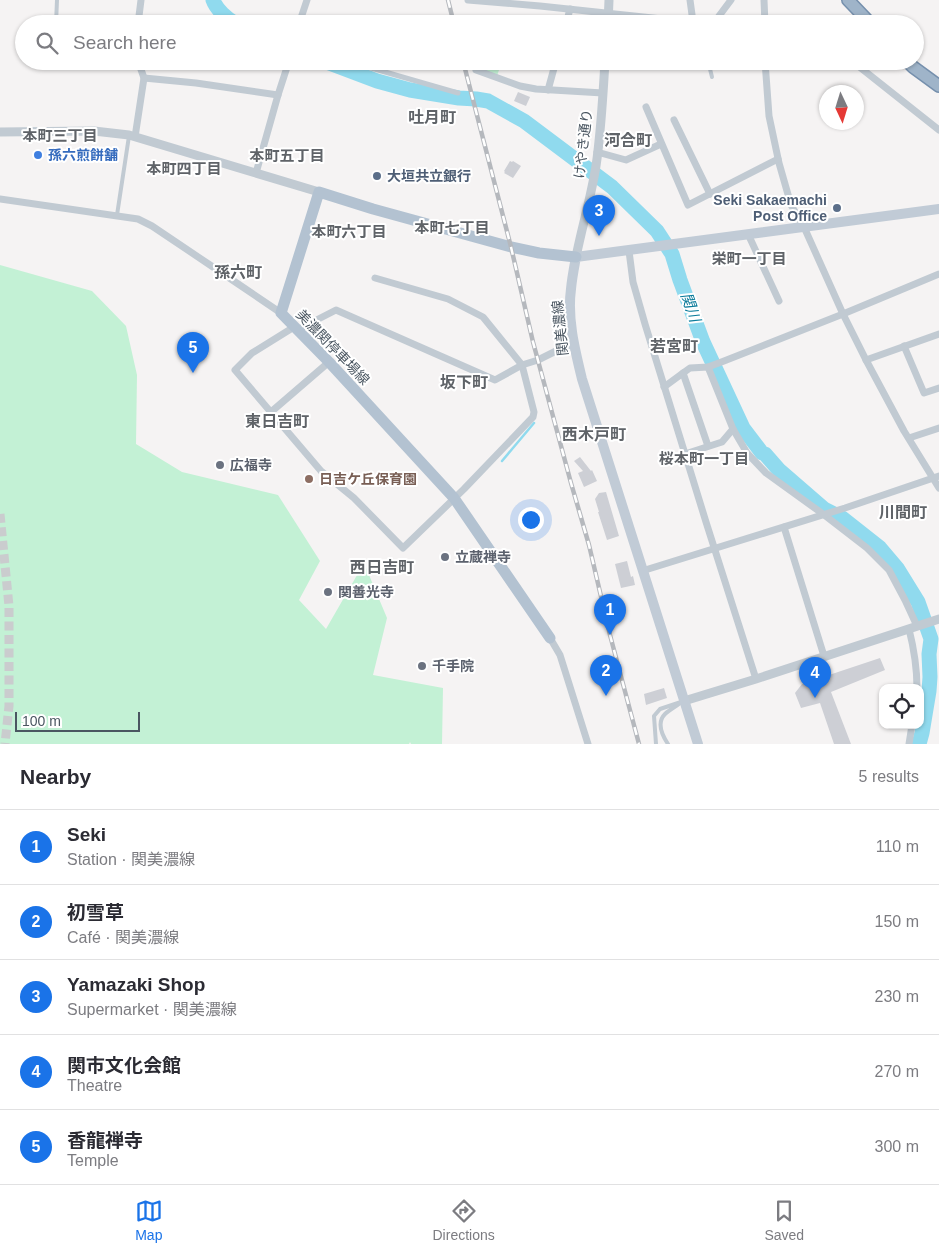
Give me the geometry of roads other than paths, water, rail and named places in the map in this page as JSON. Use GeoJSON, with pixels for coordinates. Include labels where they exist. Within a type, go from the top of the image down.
{"type":"FeatureCollection","features":[{"type":"Feature","properties":{"kind":"highway"},"geometry":{"type":"LineString","coordinates":[[848,0],[862,15]]}},
{"type":"Feature","properties":{"kind":"highway"},"geometry":{"type":"LineString","coordinates":[[917,70],[939,86]]}},
{"type":"Feature","properties":{"kind":"main road"},"geometry":{"type":"LineString","coordinates":[[319,192],[511,247],[539,253],[576,257],[939,209]]}},
{"type":"Feature","properties":{"kind":"main road","name":"美濃関停車場線"},"geometry":{"type":"LineString","coordinates":[[319,192],[281,314],[329,362],[454,498],[550,638]]}},
{"type":"Feature","properties":{"kind":"main road","name":"関美濃線"},"geometry":{"type":"LineString","coordinates":[[576,257],[570,290],[570,315],[582,380],[698,744]]}},
{"type":"Feature","properties":{"kind":"street"},"geometry":{"type":"LineString","coordinates":[[139,15],[141,0]]}},
{"type":"Feature","properties":{"kind":"street"},"geometry":{"type":"LineString","coordinates":[[303,15],[307,0]]}},
{"type":"Feature","properties":{"kind":"street"},"geometry":{"type":"LineString","coordinates":[[468,0],[627,15]]}},
{"type":"Feature","properties":{"kind":"street"},"geometry":{"type":"LineString","coordinates":[[609,0],[609,13]]}},
{"type":"Feature","properties":{"kind":"street"},"geometry":{"type":"LineString","coordinates":[[690,0],[695,15]]}},
{"type":"Feature","properties":{"kind":"street"},"geometry":{"type":"LineString","coordinates":[[720,15],[731,0]]}},
{"type":"Feature","properties":{"kind":"street"},"geometry":{"type":"LineString","coordinates":[[764,0],[765,15]]}},
{"type":"Feature","properties":{"kind":"street"},"geometry":{"type":"LineString","coordinates":[[568,15],[570,9]]}},
{"type":"Feature","properties":{"kind":"street"},"geometry":{"type":"LineString","coordinates":[[132,136],[144,78],[141,70]]}},
{"type":"Feature","properties":{"kind":"street"},"geometry":{"type":"LineString","coordinates":[[256,173],[286,70]]}},
{"type":"Feature","properties":{"kind":"street"},"geometry":{"type":"LineString","coordinates":[[375,70],[458,93]]}},
{"type":"Feature","properties":{"kind":"street"},"geometry":{"type":"LineString","coordinates":[[476,70],[520,86],[548,90],[603,93]]}},
{"type":"Feature","properties":{"kind":"street"},"geometry":{"type":"LineString","coordinates":[[548,90],[554,70]]}},
{"type":"Feature","properties":{"kind":"street","name":"けやき通り"},"geometry":{"type":"LineString","coordinates":[[576,257],[596,164],[604,70]]}},
{"type":"Feature","properties":{"kind":"street"},"geometry":{"type":"LineString","coordinates":[[766,70],[769,116],[778,159],[791,205],[804,227],[866,360],[909,438],[936,477],[939,488]]}},
{"type":"Feature","properties":{"kind":"street"},"geometry":{"type":"LineString","coordinates":[[863,70],[939,130]]}},
{"type":"Feature","properties":{"kind":"street"},"geometry":{"type":"LineString","coordinates":[[144,78],[196,83],[278,95]]}},
{"type":"Feature","properties":{"kind":"street"},"geometry":{"type":"LineString","coordinates":[[646,107],[688,205],[778,159]]}},
{"type":"Feature","properties":{"kind":"street"},"geometry":{"type":"LineString","coordinates":[[674,120],[710,194]]}},
{"type":"Feature","properties":{"kind":"street"},"geometry":{"type":"LineString","coordinates":[[0,132],[94,131],[132,136],[319,192]]}},
{"type":"Feature","properties":{"kind":"street"},"geometry":{"type":"LineString","coordinates":[[597,152],[626,160],[662,144]]}},
{"type":"Feature","properties":{"kind":"street"},"geometry":{"type":"LineString","coordinates":[[0,199],[138,219],[152,226],[281,314]]}},
{"type":"Feature","properties":{"kind":"street"},"geometry":{"type":"LineString","coordinates":[[748,234],[779,301]]}},
{"type":"Feature","properties":{"kind":"street"},"geometry":{"type":"LineString","coordinates":[[628,250],[632,282],[756,679]]}},
{"type":"Feature","properties":{"kind":"street"},"geometry":{"type":"LineString","coordinates":[[664,387],[690,368],[708,367],[724,361],[939,274]]}},
{"type":"Feature","properties":{"kind":"street"},"geometry":{"type":"LineString","coordinates":[[375,278],[448,299],[483,318],[522,365],[534,412],[533,417],[403,548],[354,498],[322,471],[235,370],[252,353],[336,310],[495,380],[522,365],[574,344]]}},
{"type":"Feature","properties":{"kind":"street"},"geometry":{"type":"LineString","coordinates":[[866,360],[939,334]]}},
{"type":"Feature","properties":{"kind":"street"},"geometry":{"type":"LineString","coordinates":[[904,346],[924,393],[939,388]]}},
{"type":"Feature","properties":{"kind":"street"},"geometry":{"type":"LineString","coordinates":[[271,412],[329,362]]}},
{"type":"Feature","properties":{"kind":"street"},"geometry":{"type":"LineString","coordinates":[[708,367],[733,430],[747,453],[766,473],[824,514],[866,548],[889,570],[905,600],[913,628],[917,684]]}},
{"type":"Feature","properties":{"kind":"street"},"geometry":{"type":"LineString","coordinates":[[683,373],[708,446]]}},
{"type":"Feature","properties":{"kind":"street"},"geometry":{"type":"LineString","coordinates":[[909,438],[939,428]]}},
{"type":"Feature","properties":{"kind":"street"},"geometry":{"type":"LineString","coordinates":[[685,454],[722,442],[733,430]]}},
{"type":"Feature","properties":{"kind":"street"},"geometry":{"type":"LineString","coordinates":[[642,571],[845,508],[936,477]]}},
{"type":"Feature","properties":{"kind":"street"},"geometry":{"type":"LineString","coordinates":[[784,527],[824,656]]}},
{"type":"Feature","properties":{"kind":"street"},"geometry":{"type":"LineString","coordinates":[[684,701],[939,619]]}},
{"type":"Feature","properties":{"kind":"street"},"geometry":{"type":"LineString","coordinates":[[550,638],[560,655],[588,744]]}},
{"type":"Feature","properties":{"kind":"street"},"geometry":{"type":"LineString","coordinates":[[909,744],[911,729]]}},
{"type":"Feature","properties":{"kind":"lane"},"geometry":{"type":"LineString","coordinates":[[56,15],[57,0]]}},
{"type":"Feature","properties":{"kind":"lane"},"geometry":{"type":"LineString","coordinates":[[710,70],[712,77]]}},
{"type":"Feature","properties":{"kind":"lane"},"geometry":{"type":"LineString","coordinates":[[117,215],[132,136]]}},
{"type":"Feature","properties":{"kind":"lane"},"geometry":{"type":"LineString","coordinates":[[656,744],[654,716],[660,708],[684,701]]}},
{"type":"Feature","properties":{"kind":"lane"},"geometry":{"type":"LineString","coordinates":[[668,744],[662,734],[660,724],[665,714],[684,701]]}},
{"type":"Feature","properties":{"kind":"waterway","name":"関川"},"geometry":{"type":"LineString","coordinates":[[213,0],[224,15]]}},
{"type":"Feature","properties":{"kind":"waterway","name":"関川"},"geometry":{"type":"LineString","coordinates":[[348,70],[377,81],[410,90],[488,101],[524,121],[612,187],[657,231],[672,254],[703,342],[743,428],[762,453],[779,470],[824,509],[842,518],[880,548],[897,568],[918,602],[931,639],[929,691],[919,744]]}},
{"type":"Feature","properties":{"kind":"waterway"},"geometry":{"type":"LineString","coordinates":[[502,461],[534,423]]}},
{"type":"Feature","properties":{"kind":"tunnel"},"geometry":{"type":"LineString","coordinates":[[0,514],[9,606],[9,706],[5,744]]}},
{"type":"Feature","properties":{"kind":"railway"},"geometry":{"type":"LineString","coordinates":[[448,0],[452,15]]}},
{"type":"Feature","properties":{"kind":"railway"},"geometry":{"type":"LineString","coordinates":[[465,70],[511,247],[533,342],[589,545],[610,635],[639,744]]}},
{"type":"Feature","properties":{"kind":"place","name":"孫六煎餅舗"},"geometry":{"type":"Point","coordinates":[38,155]}},
{"type":"Feature","properties":{"kind":"place","name":"大垣共立銀行"},"geometry":{"type":"Point","coordinates":[377,176]}},
{"type":"Feature","properties":{"kind":"place","name":"Seki Sakaemachi Post Office"},"geometry":{"type":"Point","coordinates":[837,208]}},
{"type":"Feature","properties":{"kind":"place","name":"Yamazaki Shop"},"geometry":{"type":"Point","coordinates":[599,236]}},
{"type":"Feature","properties":{"kind":"place","name":"香龍禅寺"},"geometry":{"type":"Point","coordinates":[193,373]}},
{"type":"Feature","properties":{"kind":"place","name":"広福寺"},"geometry":{"type":"Point","coordinates":[220,465]}},
{"type":"Feature","properties":{"kind":"place","name":"日吉ケ丘保育園"},"geometry":{"type":"Point","coordinates":[309,479]}},
{"type":"Feature","properties":{"kind":"place","name":"立蔵禅寺"},"geometry":{"type":"Point","coordinates":[445,557]}},
{"type":"Feature","properties":{"kind":"place","name":"関善光寺"},"geometry":{"type":"Point","coordinates":[328,592]}},
{"type":"Feature","properties":{"kind":"place","name":"Seki"},"geometry":{"type":"Point","coordinates":[610,635]}},
{"type":"Feature","properties":{"kind":"place","name":"千手院"},"geometry":{"type":"Point","coordinates":[422,666]}},
{"type":"Feature","properties":{"kind":"place","name":"初雪草"},"geometry":{"type":"Point","coordinates":[606,696]}},
{"type":"Feature","properties":{"kind":"place","name":"関市文化会館"},"geometry":{"type":"Point","coordinates":[815,698]}},
{"type":"Feature","properties":{"kind":"district","name":"吐月町"},"geometry":{"type":"Point","coordinates":[432,117]}},
{"type":"Feature","properties":{"kind":"district","name":"本町三丁目"},"geometry":{"type":"Point","coordinates":[60,135]}},
{"type":"Feature","properties":{"kind":"district","name":"河合町"},"geometry":{"type":"Point","coordinates":[628,140]}},
{"type":"Feature","properties":{"kind":"district","name":"本町五丁目"},"geometry":{"type":"Point","coordinates":[287,155]}},
{"type":"Feature","properties":{"kind":"district","name":"本町四丁目"},"geometry":{"type":"Point","coordinates":[184,168]}},
{"type":"Feature","properties":{"kind":"district","name":"本町七丁目"},"geometry":{"type":"Point","coordinates":[452,227]}},
{"type":"Feature","properties":{"kind":"district","name":"本町六丁目"},"geometry":{"type":"Point","coordinates":[349,231]}},
{"type":"Feature","properties":{"kind":"district","name":"栄町一丁目"},"geometry":{"type":"Point","coordinates":[749,258]}},
{"type":"Feature","properties":{"kind":"district","name":"孫六町"},"geometry":{"type":"Point","coordinates":[238,272]}},
{"type":"Feature","properties":{"kind":"district","name":"若宮町"},"geometry":{"type":"Point","coordinates":[674,346]}},
{"type":"Feature","properties":{"kind":"district","name":"坂下町"},"geometry":{"type":"Point","coordinates":[464,382]}},
{"type":"Feature","properties":{"kind":"district","name":"東日吉町"},"geometry":{"type":"Point","coordinates":[277,421]}},
{"type":"Feature","properties":{"kind":"district","name":"西木戸町"},"geometry":{"type":"Point","coordinates":[594,434]}},
{"type":"Feature","properties":{"kind":"district","name":"桜本町一丁目"},"geometry":{"type":"Point","coordinates":[704,458]}},
{"type":"Feature","properties":{"kind":"district","name":"川間町"},"geometry":{"type":"Point","coordinates":[903,512]}},
{"type":"Feature","properties":{"kind":"district","name":"西日吉町"},"geometry":{"type":"Point","coordinates":[382,567]}}]}
